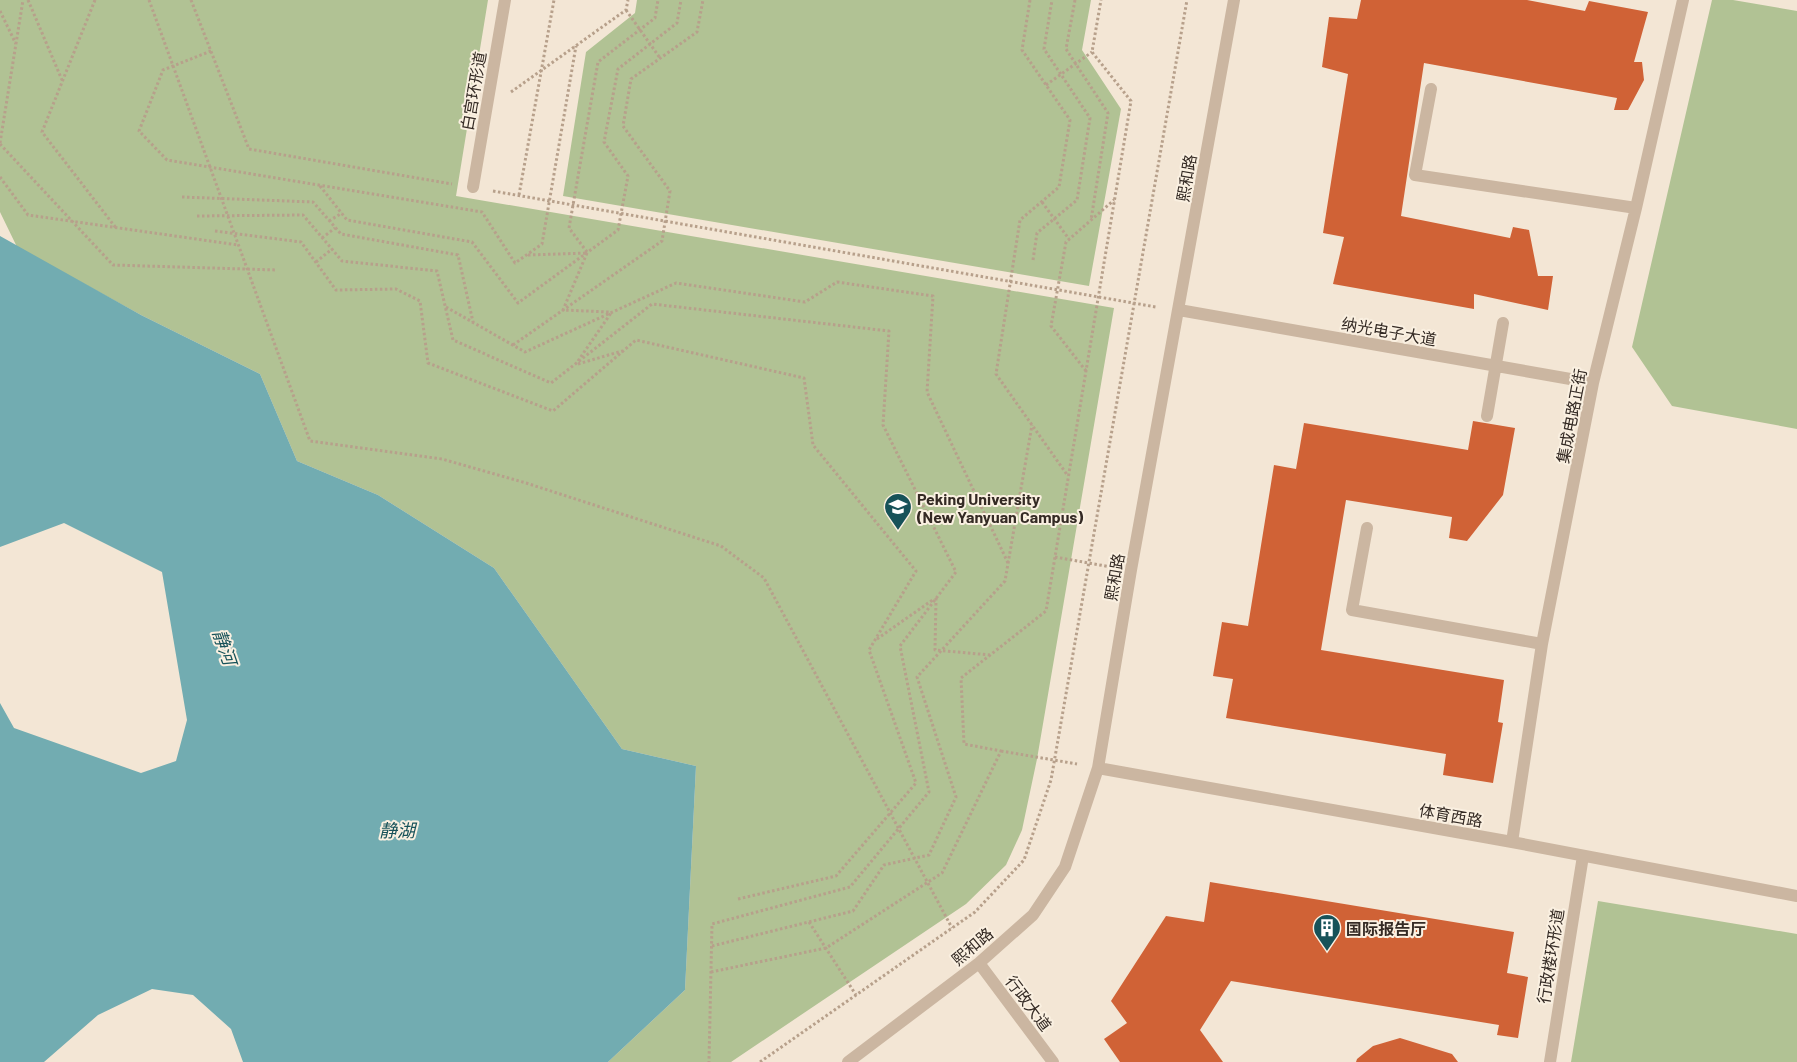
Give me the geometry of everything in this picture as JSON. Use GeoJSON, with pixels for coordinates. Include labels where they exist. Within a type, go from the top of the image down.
{"type":"FeatureCollection","features":[{"type":"Feature","properties":{"kind":"street","name":"白宫环形道"},"geometry":{"type":"LineString","coordinates":[[473,187],[505,0]]}},
{"type":"Feature","properties":{"kind":"street","name":"熙和路"},"geometry":{"type":"LineString","coordinates":[[848,1062],[979,963],[1032,915],[1065,867],[1098,768],[1131,570],[1234,0]]}},
{"type":"Feature","properties":{"kind":"street","name":"集成电路正街"},"geometry":{"type":"LineString","coordinates":[[1512,842],[1542,644],[1593,383],[1636,208],[1682,0]]}},
{"type":"Feature","properties":{"kind":"street"},"geometry":{"type":"LineString","coordinates":[[1431,89],[1416,175],[1636,208]]}},
{"type":"Feature","properties":{"kind":"street","name":"纳光电子大道"},"geometry":{"type":"LineString","coordinates":[[1179,310],[1593,383]]}},
{"type":"Feature","properties":{"kind":"street"},"geometry":{"type":"LineString","coordinates":[[1487,416],[1503,324]]}},
{"type":"Feature","properties":{"kind":"street"},"geometry":{"type":"LineString","coordinates":[[1367,528],[1352,610],[1542,644]]}},
{"type":"Feature","properties":{"kind":"street","name":"体育西路"},"geometry":{"type":"LineString","coordinates":[[1098,768],[1512,842],[1797,896]]}},
{"type":"Feature","properties":{"kind":"street","name":"行政楼环形道"},"geometry":{"type":"LineString","coordinates":[[1550,1062],[1583,856]]}},
{"type":"Feature","properties":{"kind":"street","name":"行政大道"},"geometry":{"type":"LineString","coordinates":[[979,963],[1053,1062]]}},
{"type":"Feature","properties":{"kind":"path"},"geometry":{"type":"LineString","coordinates":[[23,0],[0,144],[71,221],[113,265],[277,270]]}},
{"type":"Feature","properties":{"kind":"path"},"geometry":{"type":"LineString","coordinates":[[28,0],[62,80]]}},
{"type":"Feature","properties":{"kind":"path"},"geometry":{"type":"LineString","coordinates":[[95,0],[42,132],[116,228]]}},
{"type":"Feature","properties":{"kind":"path"},"geometry":{"type":"LineString","coordinates":[[149,0],[310,441],[442,458],[526,483],[721,546],[764,578],[952,928]]}},
{"type":"Feature","properties":{"kind":"path"},"geometry":{"type":"LineString","coordinates":[[191,0],[249,149],[1179,310]]}},
{"type":"Feature","properties":{"kind":"path"},"geometry":{"type":"LineString","coordinates":[[520,195],[554,0]]}},
{"type":"Feature","properties":{"kind":"path"},"geometry":{"type":"LineString","coordinates":[[487,109],[626,10],[628,0]]}},
{"type":"Feature","properties":{"kind":"path"},"geometry":{"type":"LineString","coordinates":[[588,252],[569,228],[598,62],[655,18],[658,0]]}},
{"type":"Feature","properties":{"kind":"path"},"geometry":{"type":"LineString","coordinates":[[319,185],[346,220],[472,242],[518,303],[618,230],[628,176],[604,142],[618,69],[677,22],[681,0]]}},
{"type":"Feature","properties":{"kind":"path"},"geometry":{"type":"LineString","coordinates":[[513,345],[662,241],[670,191],[623,126],[632,79],[697,32],[703,0]]}},
{"type":"Feature","properties":{"kind":"path"},"geometry":{"type":"LineString","coordinates":[[1030,0],[1022,50],[1070,120],[1059,187],[1020,220],[996,374],[1068,476]]}},
{"type":"Feature","properties":{"kind":"path"},"geometry":{"type":"LineString","coordinates":[[1033,260],[1037,233],[1077,200],[1090,118],[1044,49],[1052,0]]}},
{"type":"Feature","properties":{"kind":"path"},"geometry":{"type":"LineString","coordinates":[[1075,0],[1066,49],[1108,113],[1091,220]]}},
{"type":"Feature","properties":{"kind":"path"},"geometry":{"type":"LineString","coordinates":[[1046,85],[1092,52],[1101,0]]}},
{"type":"Feature","properties":{"kind":"path"},"geometry":{"type":"LineString","coordinates":[[760,1062],[974,912],[1024,860],[1052,780],[1187,0]]}},
{"type":"Feature","properties":{"kind":"path"},"geometry":{"type":"LineString","coordinates":[[626,10],[660,58]]}},
{"type":"Feature","properties":{"kind":"path"},"geometry":{"type":"LineString","coordinates":[[0,11],[16,44]]}},
{"type":"Feature","properties":{"kind":"path"},"geometry":{"type":"LineString","coordinates":[[211,51],[163,70],[138,131],[168,160],[482,212],[516,263],[542,244],[576,46]]}},
{"type":"Feature","properties":{"kind":"path"},"geometry":{"type":"LineString","coordinates":[[1055,759],[964,744],[961,678],[1046,611],[1131,101],[1092,52]]}},
{"type":"Feature","properties":{"kind":"path"},"geometry":{"type":"LineString","coordinates":[[0,177],[28,215],[238,245]]}},
{"type":"Feature","properties":{"kind":"path"},"geometry":{"type":"LineString","coordinates":[[182,197],[313,202],[340,234],[458,255],[472,322]]}},
{"type":"Feature","properties":{"kind":"path"},"geometry":{"type":"LineString","coordinates":[[1086,371],[1051,326],[1066,242],[1114,200]]}},
{"type":"Feature","properties":{"kind":"path"},"geometry":{"type":"LineString","coordinates":[[1042,202],[1069,239]]}},
{"type":"Feature","properties":{"kind":"path"},"geometry":{"type":"LineString","coordinates":[[329,222],[342,213]]}},
{"type":"Feature","properties":{"kind":"path"},"geometry":{"type":"LineString","coordinates":[[198,216],[303,215],[342,261],[437,271],[452,340],[552,383],[652,304],[889,331],[883,425],[956,572],[900,646],[930,792],[850,887],[712,924],[708,1062]]}},
{"type":"Feature","properties":{"kind":"path"},"geometry":{"type":"LineString","coordinates":[[322,238],[335,228]]}},
{"type":"Feature","properties":{"kind":"path"},"geometry":{"type":"LineString","coordinates":[[215,231],[301,242],[336,290],[396,289],[420,301],[428,363],[553,411],[636,340],[804,378],[813,445],[916,571],[869,650],[916,783],[836,876],[738,899]]}},
{"type":"Feature","properties":{"kind":"path"},"geometry":{"type":"LineString","coordinates":[[316,262],[332,249]]}},
{"type":"Feature","properties":{"kind":"path"},"geometry":{"type":"LineString","coordinates":[[527,255],[588,252]]}},
{"type":"Feature","properties":{"kind":"path"},"geometry":{"type":"LineString","coordinates":[[563,310],[588,252]]}},
{"type":"Feature","properties":{"kind":"path"},"geometry":{"type":"LineString","coordinates":[[445,306],[525,352],[676,283],[805,302],[837,282],[933,296],[927,392],[1008,563]]}},
{"type":"Feature","properties":{"kind":"path"},"geometry":{"type":"LineString","coordinates":[[563,310],[612,312]]}},
{"type":"Feature","properties":{"kind":"path"},"geometry":{"type":"LineString","coordinates":[[575,365],[612,312]]}},
{"type":"Feature","properties":{"kind":"path"},"geometry":{"type":"LineString","coordinates":[[575,365],[624,350]]}},
{"type":"Feature","properties":{"kind":"path"},"geometry":{"type":"LineString","coordinates":[[712,946],[853,911],[884,865],[929,856],[956,797],[917,677],[1005,581],[1032,425]]}},
{"type":"Feature","properties":{"kind":"path"},"geometry":{"type":"LineString","coordinates":[[1055,557],[1089,563]]}},
{"type":"Feature","properties":{"kind":"path"},"geometry":{"type":"LineString","coordinates":[[875,640],[936,598]]}},
{"type":"Feature","properties":{"kind":"path"},"geometry":{"type":"LineString","coordinates":[[936,598],[935,650],[990,655]]}},
{"type":"Feature","properties":{"kind":"path"},"geometry":{"type":"LineString","coordinates":[[711,972],[826,948],[942,873],[1001,751]]}},
{"type":"Feature","properties":{"kind":"path"},"geometry":{"type":"LineString","coordinates":[[809,922],[856,995]]}},
{"type":"Feature","properties":{"kind":"green space"},"geometry":{"type":"Polygon","coordinates":[[[0,0],[488,0],[456,196],[1114,308],[1037,759],[1022,830],[1006,865],[966,904],[731,1062],[608,1062],[685,990],[696,766],[622,749],[494,568],[378,495],[297,461],[260,374],[141,315],[17,247],[0,212],[0,0]]]}},
{"type":"Feature","properties":{"kind":"green space"},"geometry":{"type":"Polygon","coordinates":[[[637,0],[1091,0],[1082,50],[1121,109],[1089,286],[563,196],[586,52],[635,13],[637,0]]]}},
{"type":"Feature","properties":{"kind":"green space"},"geometry":{"type":"Polygon","coordinates":[[[1712,0],[1733,0],[1797,11],[1797,429],[1672,406],[1632,347],[1712,0]]]}},
{"type":"Feature","properties":{"kind":"green space"},"geometry":{"type":"Polygon","coordinates":[[[1598,901],[1797,934],[1797,1062],[1571,1062],[1598,901]]]}},
{"type":"Feature","properties":{"kind":"water","name":"静湖"},"geometry":{"type":"Polygon","coordinates":[[[0,236],[141,315],[260,374],[297,461],[378,495],[494,568],[622,749],[696,766],[685,990],[608,1062],[243,1062],[231,1029],[193,995],[152,989],[98,1015],[44,1062],[0,1062],[0,703],[14,728],[141,773],[176,761],[187,720],[162,572],[64,523],[0,547],[0,236]]]}},
{"type":"Feature","properties":{"kind":"building"},"geometry":{"type":"Polygon","coordinates":[[[1361,0],[1527,0],[1585,11],[1589,1],[1648,12],[1634,62],[1642,62],[1644,80],[1628,110],[1614,110],[1617,98],[1424,63],[1401,216],[1510,238],[1513,227],[1529,230],[1538,276],[1553,276],[1548,310],[1474,294],[1474,309],[1333,284],[1344,237],[1323,233],[1348,74],[1322,67],[1329,17],[1357,19],[1361,0]]]}},
{"type":"Feature","properties":{"kind":"building"},"geometry":{"type":"Polygon","coordinates":[[[1473,421],[1515,428],[1503,495],[1467,541],[1449,538],[1452,517],[1346,500],[1321,650],[1504,680],[1498,722],[1503,723],[1493,783],[1443,775],[1446,754],[1226,718],[1233,679],[1213,676],[1222,622],[1248,626],[1274,465],[1296,469],[1304,423],[1468,450],[1473,421]]]}},
{"type":"Feature","properties":{"kind":"building","name":"国际报告厅"},"geometry":{"type":"Polygon","coordinates":[[[1210,882],[1514,932],[1507,973],[1528,977],[1518,1038],[1497,1035],[1499,1025],[1231,981],[1200,1030],[1223,1062],[1120,1062],[1104,1039],[1127,1023],[1111,1001],[1166,916],[1204,922],[1210,882]]]}},
{"type":"Feature","properties":{"kind":"building"},"geometry":{"type":"Polygon","coordinates":[[[1400,1038],[1452,1054],[1458,1062],[1356,1062],[1373,1046],[1400,1038]]]}},
{"type":"Feature","properties":{"kind":"place","name":"Peking University (New Yanyuan Campus)"},"geometry":{"type":"Point","coordinates":[898,531]}},
{"type":"Feature","properties":{"kind":"place","name":"国际报告厅"},"geometry":{"type":"Point","coordinates":[1327,952]}},
{"type":"Feature","properties":{"kind":"water label","name":"静河"},"geometry":{"type":"Point","coordinates":[225,647]}}]}
